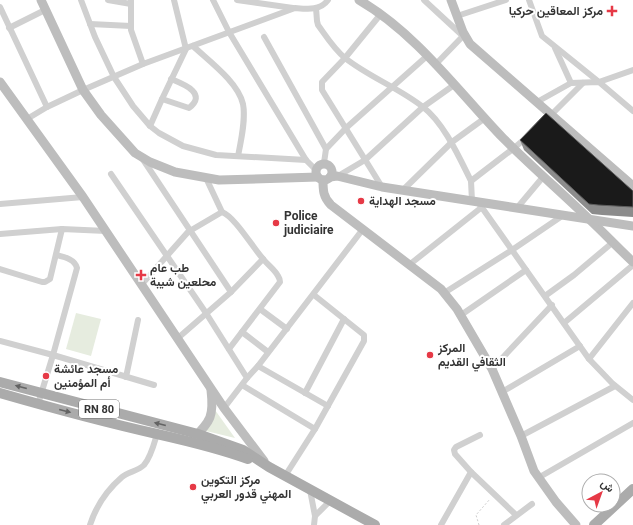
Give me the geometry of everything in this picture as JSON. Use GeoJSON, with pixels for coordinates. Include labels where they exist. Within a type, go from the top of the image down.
{"type":"FeatureCollection","features":[{"type":"Feature","properties":{"kind":"main road","name":"RN 80"},"geometry":{"type":"LineString","coordinates":[[0,382],[42,393],[157,434],[228,444],[243,450],[268,467],[375,525]]}},
{"type":"Feature","properties":{"kind":"main road","name":"RN 80"},"geometry":{"type":"LineString","coordinates":[[0,393],[38,404],[99,414],[194,438]]}},
{"type":"Feature","properties":{"kind":"main road"},"geometry":{"type":"LineString","coordinates":[[594,525],[633,489]]}},
{"type":"Feature","properties":{"kind":"street"},"geometry":{"type":"LineString","coordinates":[[41,0],[83,90],[110,125],[135,153],[142,158],[175,172],[219,180],[325,176],[478,204],[517,208],[633,226]]}},
{"type":"Feature","properties":{"kind":"street"},"geometry":{"type":"LineString","coordinates":[[81,0],[114,77],[133,106],[150,126],[183,146],[216,155],[306,160]]}},
{"type":"Feature","properties":{"kind":"street"},"geometry":{"type":"LineString","coordinates":[[108,0],[131,2],[131,26],[143,64]]}},
{"type":"Feature","properties":{"kind":"street"},"geometry":{"type":"LineString","coordinates":[[150,126],[186,49],[174,0]]}},
{"type":"Feature","properties":{"kind":"street"},"geometry":{"type":"LineString","coordinates":[[212,0],[229,32],[306,160],[325,176]]}},
{"type":"Feature","properties":{"kind":"street"},"geometry":{"type":"LineString","coordinates":[[237,0],[295,8],[316,8],[325,4],[328,0]]}},
{"type":"Feature","properties":{"kind":"street"},"geometry":{"type":"LineString","coordinates":[[359,0],[397,28],[427,56],[514,148],[633,262]]}},
{"type":"Feature","properties":{"kind":"street"},"geometry":{"type":"LineString","coordinates":[[424,0],[470,44],[537,102],[549,117],[633,186]]}},
{"type":"Feature","properties":{"kind":"street"},"geometry":{"type":"LineString","coordinates":[[451,0],[464,37]]}},
{"type":"Feature","properties":{"kind":"street"},"geometry":{"type":"LineString","coordinates":[[457,16],[506,0]]}},
{"type":"Feature","properties":{"kind":"street"},"geometry":{"type":"LineString","coordinates":[[529,0],[542,36],[633,111]]}},
{"type":"Feature","properties":{"kind":"street"},"geometry":{"type":"LineString","coordinates":[[0,7],[47,107]]}},
{"type":"Feature","properties":{"kind":"street"},"geometry":{"type":"LineString","coordinates":[[27,119],[47,107],[143,64],[295,8]]}},
{"type":"Feature","properties":{"kind":"street"},"geometry":{"type":"LineString","coordinates":[[316,8],[318,25],[345,58],[393,87],[423,107],[432,115],[452,142],[471,181],[478,204],[552,305],[589,359],[615,386],[633,400]]}},
{"type":"Feature","properties":{"kind":"street"},"geometry":{"type":"LineString","coordinates":[[9,28],[45,10]]}},
{"type":"Feature","properties":{"kind":"street"},"geometry":{"type":"LineString","coordinates":[[380,15],[345,58],[322,82],[321,86],[322,90],[382,187]]}},
{"type":"Feature","properties":{"kind":"street"},"geometry":{"type":"LineString","coordinates":[[90,24],[131,26]]}},
{"type":"Feature","properties":{"kind":"street"},"geometry":{"type":"LineString","coordinates":[[264,37],[326,148],[324,164]]}},
{"type":"Feature","properties":{"kind":"street"},"geometry":{"type":"LineString","coordinates":[[435,65],[464,37]]}},
{"type":"Feature","properties":{"kind":"street"},"geometry":{"type":"LineString","coordinates":[[193,46],[229,79],[238,91],[243,104],[242,133],[238,156]]}},
{"type":"Feature","properties":{"kind":"street"},"geometry":{"type":"LineString","coordinates":[[555,48],[571,83]]}},
{"type":"Feature","properties":{"kind":"street"},"geometry":{"type":"LineString","coordinates":[[326,148],[346,128],[427,56]]}},
{"type":"Feature","properties":{"kind":"street"},"geometry":{"type":"LineString","coordinates":[[537,102],[571,83],[599,82],[633,70]]}},
{"type":"Feature","properties":{"kind":"street"},"geometry":{"type":"LineString","coordinates":[[162,100],[189,108],[195,100],[196,95],[191,89],[171,79]]}},
{"type":"Feature","properties":{"kind":"street"},"geometry":{"type":"LineString","coordinates":[[0,82],[83,197],[224,408],[268,467]]}},
{"type":"Feature","properties":{"kind":"street"},"geometry":{"type":"LineString","coordinates":[[549,117],[584,83]]}},
{"type":"Feature","properties":{"kind":"street"},"geometry":{"type":"LineString","coordinates":[[325,176],[365,160],[423,107],[454,85]]}},
{"type":"Feature","properties":{"kind":"street"},"geometry":{"type":"LineString","coordinates":[[403,190],[452,142],[485,118]]}},
{"type":"Feature","properties":{"kind":"street"},"geometry":{"type":"LineString","coordinates":[[471,181],[530,134]]}},
{"type":"Feature","properties":{"kind":"street"},"geometry":{"type":"LineString","coordinates":[[142,158],[231,292]]}},
{"type":"Feature","properties":{"kind":"street"},"geometry":{"type":"LineString","coordinates":[[325,176],[332,170],[329,165],[319,165],[325,176],[323,190],[327,201],[444,293],[461,315],[492,369],[521,436],[534,471],[556,502],[576,525]]}},
{"type":"Feature","properties":{"kind":"street"},"geometry":{"type":"LineString","coordinates":[[111,174],[206,313],[247,378]]}},
{"type":"Feature","properties":{"kind":"street"},"geometry":{"type":"LineString","coordinates":[[517,208],[543,177]]}},
{"type":"Feature","properties":{"kind":"street"},"geometry":{"type":"LineString","coordinates":[[206,178],[222,212],[227,214],[238,226],[279,277],[280,282],[229,349]]}},
{"type":"Feature","properties":{"kind":"street"},"geometry":{"type":"LineString","coordinates":[[0,204],[83,197]]}},
{"type":"Feature","properties":{"kind":"street"},"geometry":{"type":"LineString","coordinates":[[409,265],[478,204]]}},
{"type":"Feature","properties":{"kind":"street"},"geometry":{"type":"LineString","coordinates":[[142,284],[190,230],[222,212]]}},
{"type":"Feature","properties":{"kind":"street"},"geometry":{"type":"LineString","coordinates":[[444,293],[562,216]]}},
{"type":"Feature","properties":{"kind":"street"},"geometry":{"type":"LineString","coordinates":[[0,234],[62,229],[106,231]]}},
{"type":"Feature","properties":{"kind":"street"},"geometry":{"type":"LineString","coordinates":[[0,269],[45,282],[50,279],[62,229]]}},
{"type":"Feature","properties":{"kind":"street"},"geometry":{"type":"LineString","coordinates":[[224,408],[314,295],[363,229]]}},
{"type":"Feature","properties":{"kind":"street"},"geometry":{"type":"LineString","coordinates":[[545,296],[574,275],[612,243]]}},
{"type":"Feature","properties":{"kind":"street"},"geometry":{"type":"LineString","coordinates":[[38,404],[77,268],[73,260],[56,254]]}},
{"type":"Feature","properties":{"kind":"street"},"geometry":{"type":"LineString","coordinates":[[178,338],[231,292],[263,259]]}},
{"type":"Feature","properties":{"kind":"street"},"geometry":{"type":"LineString","coordinates":[[564,323],[633,265]]}},
{"type":"Feature","properties":{"kind":"street"},"geometry":{"type":"LineString","coordinates":[[461,315],[526,270]]}},
{"type":"Feature","properties":{"kind":"street"},"geometry":{"type":"LineString","coordinates":[[285,476],[315,429],[364,341],[364,335],[314,295]]}},
{"type":"Feature","properties":{"kind":"street"},"geometry":{"type":"LineString","coordinates":[[589,359],[633,303]]}},
{"type":"Feature","properties":{"kind":"street"},"geometry":{"type":"LineString","coordinates":[[492,369],[552,305]]}},
{"type":"Feature","properties":{"kind":"street"},"geometry":{"type":"LineString","coordinates":[[260,309],[287,329]]}},
{"type":"Feature","properties":{"kind":"street"},"geometry":{"type":"LineString","coordinates":[[305,393],[344,319]]}},
{"type":"Feature","properties":{"kind":"street"},"geometry":{"type":"LineString","coordinates":[[126,377],[138,320]]}},
{"type":"Feature","properties":{"kind":"street"},"geometry":{"type":"LineString","coordinates":[[242,332],[268,352]]}},
{"type":"Feature","properties":{"kind":"street"},"geometry":{"type":"LineString","coordinates":[[0,341],[154,385]]}},
{"type":"Feature","properties":{"kind":"street"},"geometry":{"type":"LineString","coordinates":[[502,392],[580,346]]}},
{"type":"Feature","properties":{"kind":"street"},"geometry":{"type":"LineString","coordinates":[[258,366],[328,406]]}},
{"type":"Feature","properties":{"kind":"street"},"geometry":{"type":"LineString","coordinates":[[242,384],[315,429]]}},
{"type":"Feature","properties":{"kind":"street"},"geometry":{"type":"LineString","coordinates":[[521,436],[615,386]]}},
{"type":"Feature","properties":{"kind":"street"},"geometry":{"type":"LineString","coordinates":[[194,438],[207,423],[212,412],[213,407],[211,389]]}},
{"type":"Feature","properties":{"kind":"street"},"geometry":{"type":"LineString","coordinates":[[538,478],[633,423]]}},
{"type":"Feature","properties":{"kind":"street"},"geometry":{"type":"LineString","coordinates":[[90,525],[97,507],[103,498],[122,477],[143,466],[147,461],[157,434]]}},
{"type":"Feature","properties":{"kind":"street"},"geometry":{"type":"LineString","coordinates":[[480,436],[456,447],[454,450],[455,454],[494,495],[516,515]]}},
{"type":"Feature","properties":{"kind":"street"},"geometry":{"type":"LineString","coordinates":[[441,525],[472,472]]}},
{"type":"Feature","properties":{"kind":"street"},"geometry":{"type":"LineString","coordinates":[[310,490],[315,516],[314,525]]}},
{"type":"Feature","properties":{"kind":"street"},"geometry":{"type":"LineString","coordinates":[[315,516],[330,501]]}},
{"type":"Feature","properties":{"kind":"street"},"geometry":{"type":"LineString","coordinates":[[504,525],[532,504]]}},
{"type":"Feature","properties":{"kind":"path"},"geometry":{"type":"LineString","coordinates":[[479,525],[476,514],[494,495]]}},
{"type":"Feature","properties":{"kind":"shaded area"},"geometry":{"type":"Polygon","coordinates":[[[76,313],[101,319],[91,356],[66,349],[76,313]]]}},
{"type":"Feature","properties":{"kind":"shaded area"},"geometry":{"type":"Polygon","coordinates":[[[215,410],[235,438],[206,431],[215,410]]]}},
{"type":"Feature","properties":{"kind":"building"},"geometry":{"type":"Polygon","coordinates":[[[546,113],[633,191],[633,207],[589,204],[520,140],[546,113]]]}},
{"type":"Feature","properties":{"kind":"place","name":"مركز المعاقين حركيا"},"geometry":{"type":"Point","coordinates":[612,11]}},
{"type":"Feature","properties":{"kind":"place","name":"مسجد الهداية"},"geometry":{"type":"Point","coordinates":[361,201]}},
{"type":"Feature","properties":{"kind":"place","name":"Police judiciaire"},"geometry":{"type":"Point","coordinates":[276,223]}},
{"type":"Feature","properties":{"kind":"place","name":"طب عام محلعين شيبة"},"geometry":{"type":"Point","coordinates":[141,275]}},
{"type":"Feature","properties":{"kind":"place","name":"المركز الثقافي القديم"},"geometry":{"type":"Point","coordinates":[430,355]}},
{"type":"Feature","properties":{"kind":"place","name":"مسجد عائشة أم المؤمنين"},"geometry":{"type":"Point","coordinates":[46,376]}},
{"type":"Feature","properties":{"kind":"place","name":"مركز التكوين المهني قدور العربي"},"geometry":{"type":"Point","coordinates":[193,487]}}]}
